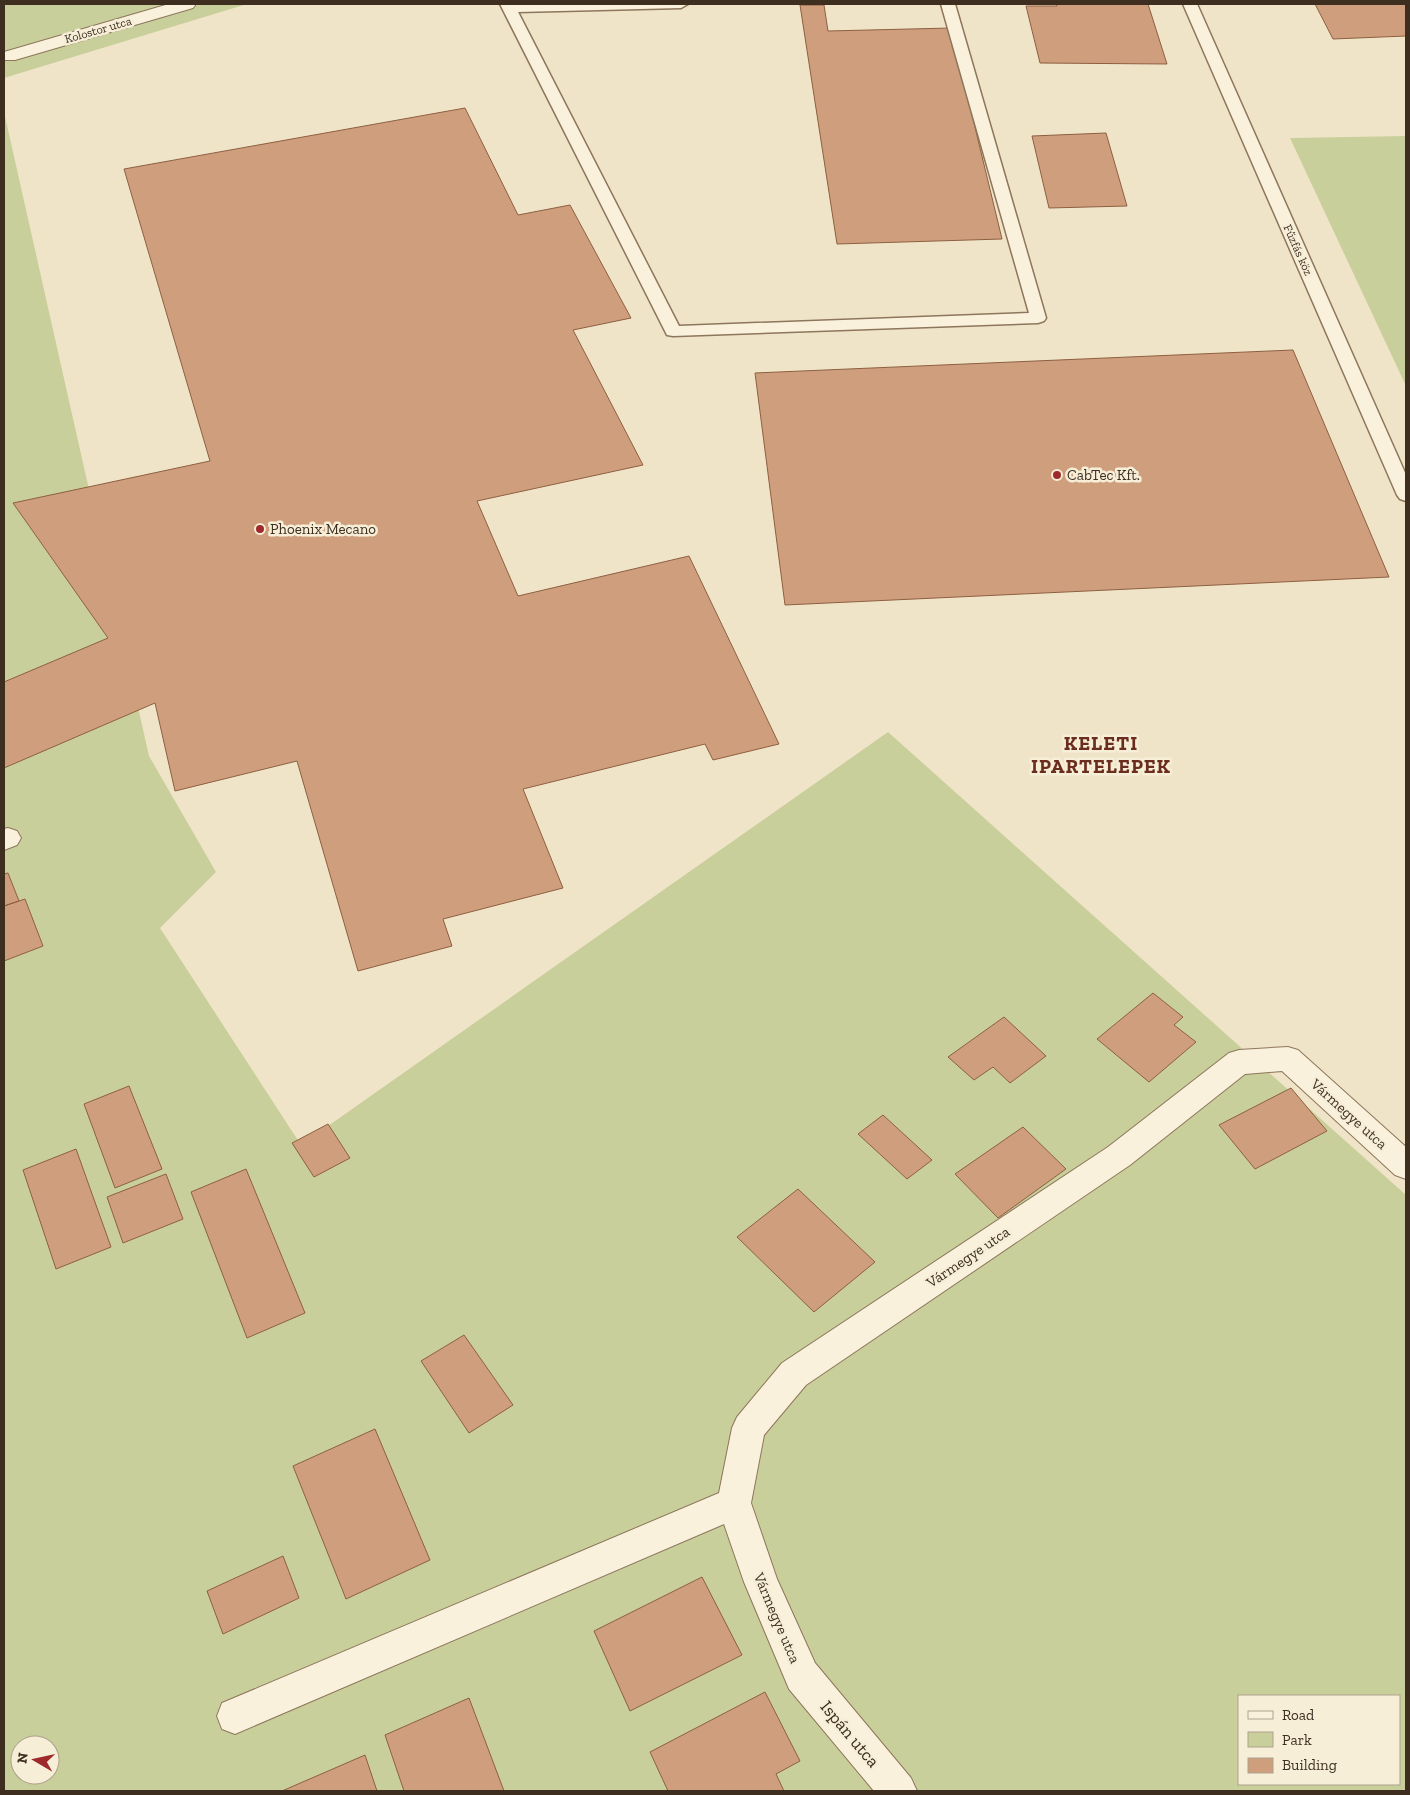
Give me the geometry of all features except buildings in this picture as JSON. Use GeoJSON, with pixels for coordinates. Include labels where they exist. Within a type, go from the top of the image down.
{"type":"FeatureCollection","features":[{"type":"Feature","properties":{"kind":"street","name":"Kolostor utca"},"geometry":{"type":"LineString","coordinates":[[9,56],[186,4]]}},
{"type":"Feature","properties":{"kind":"street","name":"Vármegye utca"},"geometry":{"type":"LineString","coordinates":[[802,1676],[761,1582],[734,1503],[749,1428],[794,1374],[1119,1156],[1239,1062],[1288,1059],[1406,1166]]}},
{"type":"Feature","properties":{"kind":"street"},"geometry":{"type":"LineString","coordinates":[[235,1716],[734,1503]]}},
{"type":"Feature","properties":{"kind":"street","name":"Ispán utca"},"geometry":{"type":"LineString","coordinates":[[802,1676],[898,1791]]}},
{"type":"Feature","properties":{"kind":"lane"},"geometry":{"type":"LineString","coordinates":[[682,4],[509,6],[673,331],[1038,318],[948,4]]}},
{"type":"Feature","properties":{"kind":"lane","name":"Fűzfás köz"},"geometry":{"type":"LineString","coordinates":[[1190,4],[1406,495]]}},
{"type":"Feature","properties":{"kind":"green space"},"geometry":{"type":"Polygon","coordinates":[[[4,4],[247,4],[4,78],[4,4]]]}},
{"type":"Feature","properties":{"kind":"green space"},"geometry":{"type":"Polygon","coordinates":[[[4,112],[149,756],[216,872],[160,928],[301,1145],[888,732],[1406,1195],[1406,1791],[4,1791],[4,112]]]}},
{"type":"Feature","properties":{"kind":"green space"},"geometry":{"type":"Polygon","coordinates":[[[1406,136],[1406,386],[1290,138],[1406,136]]]}},
{"type":"Feature","properties":{"kind":"place","name":"CabTec Kft."},"geometry":{"type":"Point","coordinates":[1057,475]}},
{"type":"Feature","properties":{"kind":"place","name":"Phoenix Mecano"},"geometry":{"type":"Point","coordinates":[260,529]}},
{"type":"Feature","properties":{"kind":"district","name":"KELETI IPARTELEPEK"},"geometry":{"type":"Point","coordinates":[1101,754]}}]}
